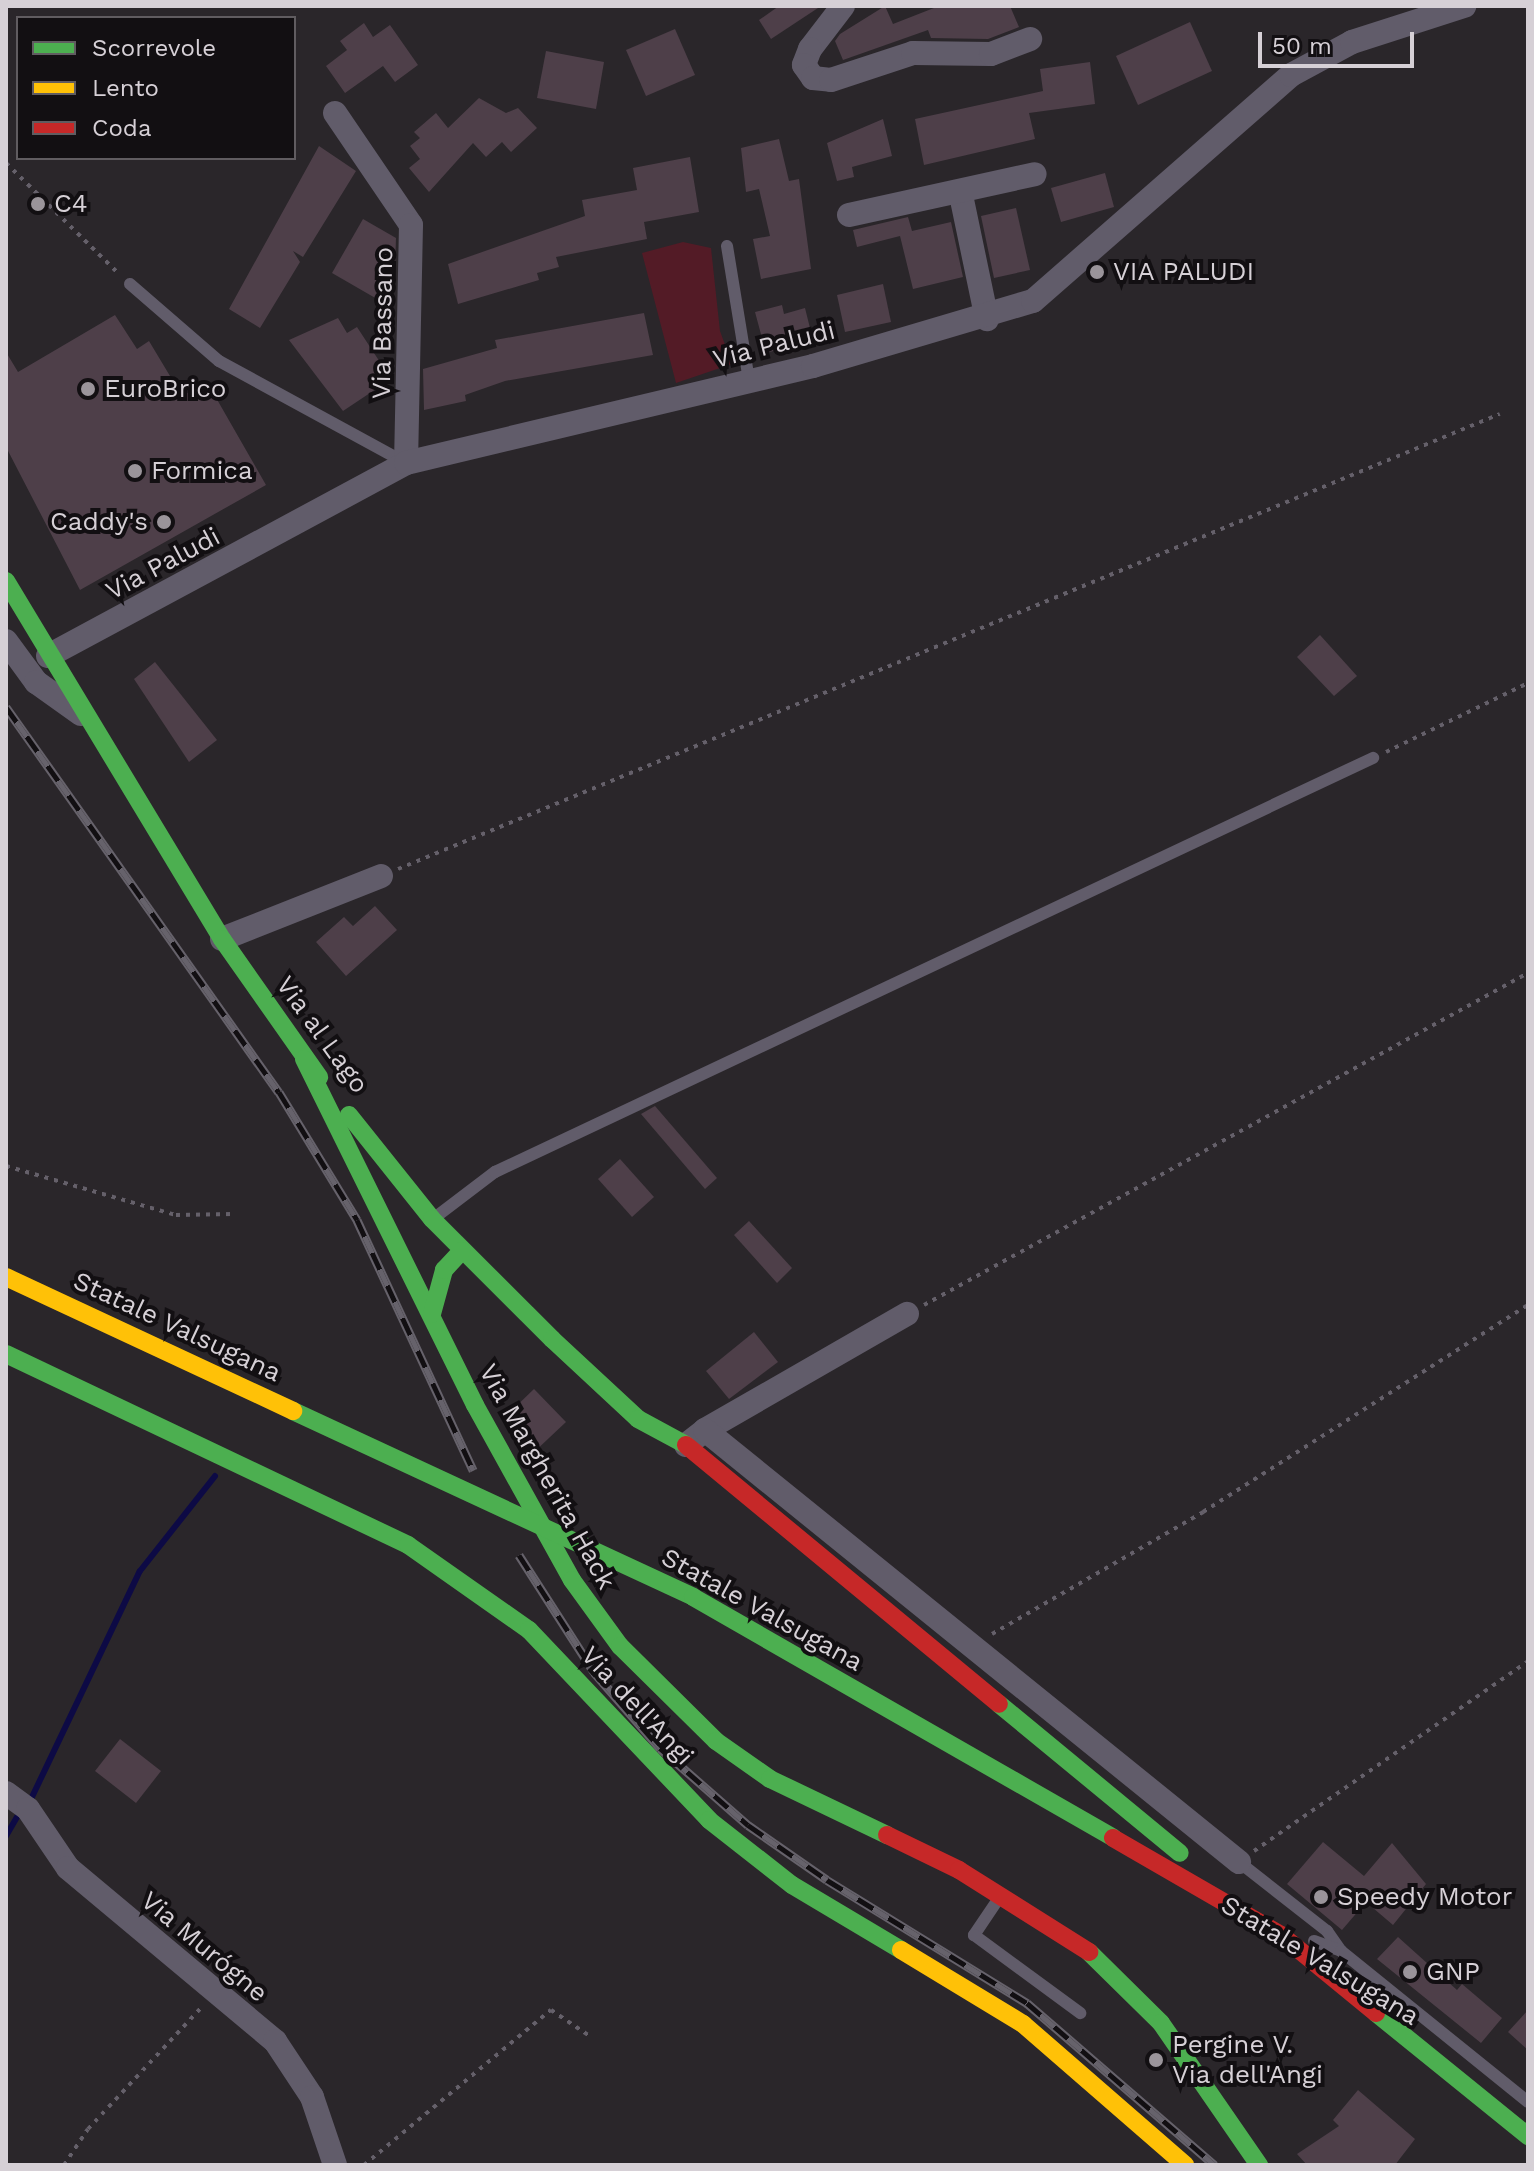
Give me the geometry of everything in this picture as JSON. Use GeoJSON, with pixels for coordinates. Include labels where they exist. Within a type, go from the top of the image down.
{"type":"FeatureCollection","features":[{"type":"Feature","properties":{"kind":"main road","name":"Via al Lago"},"geometry":{"type":"LineString","coordinates":[[6,581],[81,714],[222,939],[304,1059],[432,1219],[638,1419],[696,1438],[707,1462],[978,1683],[1247,1914]]}},
{"type":"Feature","properties":{"kind":"main road","name":"Via Margherita Hack"},"geometry":{"type":"LineString","coordinates":[[304,1059],[432,1314],[572,1580],[660,1690],[770,1779],[1000,1895],[1030,1915],[1062,1930],[1125,1985],[1195,2066],[1259,2165]]}},
{"type":"Feature","properties":{"kind":"main road"},"geometry":{"type":"LineString","coordinates":[[418,1283],[432,1219]]}},
{"type":"Feature","properties":{"kind":"main road"},"geometry":{"type":"LineString","coordinates":[[432,1314],[444,1270],[462,1251]]}},
{"type":"Feature","properties":{"kind":"main road","name":"Statale Valsugana"},"geometry":{"type":"LineString","coordinates":[[6,1277],[693,1597],[1281,1935],[1425,2054]]}},
{"type":"Feature","properties":{"kind":"main road","name":"Statale Valsugana"},"geometry":{"type":"LineString","coordinates":[[6,1298],[683,1616],[1002,1800]]}},
{"type":"Feature","properties":{"kind":"main road","name":"Via dell'Angi"},"geometry":{"type":"LineString","coordinates":[[6,1354],[408,1545],[529,1630],[709,1820],[792,1885],[1023,2024],[1185,2165]]}},
{"type":"Feature","properties":{"kind":"main road","name":"Statale Valsugana"},"geometry":{"type":"LineString","coordinates":[[1309,1987],[1425,2054]]}},
{"type":"Feature","properties":{"kind":"main road"},"geometry":{"type":"LineString","coordinates":[[1425,2054],[1528,2136]]}},
{"type":"Feature","properties":{"kind":"street"},"geometry":{"type":"LineString","coordinates":[[843,6],[810,49],[804,65],[813,78],[831,80],[913,53],[991,54],[1030,39]]}},
{"type":"Feature","properties":{"kind":"street","name":"Via Paludi"},"geometry":{"type":"LineString","coordinates":[[48,656],[406,463],[749,381],[987,319],[1058,285],[1291,75],[1352,42],[1464,6]]}},
{"type":"Feature","properties":{"kind":"street","name":"Via Bassano"},"geometry":{"type":"LineString","coordinates":[[335,113],[411,225],[406,463]]}},
{"type":"Feature","properties":{"kind":"street"},"geometry":{"type":"LineString","coordinates":[[849,215],[961,195],[1035,174]]}},
{"type":"Feature","properties":{"kind":"street"},"geometry":{"type":"LineString","coordinates":[[961,195],[987,319]]}},
{"type":"Feature","properties":{"kind":"street"},"geometry":{"type":"LineString","coordinates":[[6,641],[36,682],[81,714]]}},
{"type":"Feature","properties":{"kind":"street"},"geometry":{"type":"LineString","coordinates":[[222,939],[381,876]]}},
{"type":"Feature","properties":{"kind":"street"},"geometry":{"type":"LineString","coordinates":[[907,1314],[696,1438],[974,1648],[1239,1862]]}},
{"type":"Feature","properties":{"kind":"street","name":"Via Murógne"},"geometry":{"type":"LineString","coordinates":[[6,1793],[28,1809],[68,1868],[213,1993],[275,2041],[312,2097],[335,2165]]}},
{"type":"Feature","properties":{"kind":"lane"},"geometry":{"type":"LineString","coordinates":[[727,246],[749,381]]}},
{"type":"Feature","properties":{"kind":"lane"},"geometry":{"type":"LineString","coordinates":[[130,284],[219,361],[406,463]]}},
{"type":"Feature","properties":{"kind":"lane"},"geometry":{"type":"LineString","coordinates":[[432,1219],[495,1172],[1373,758]]}},
{"type":"Feature","properties":{"kind":"lane"},"geometry":{"type":"LineString","coordinates":[[707,1462],[717,1495]]}},
{"type":"Feature","properties":{"kind":"lane"},"geometry":{"type":"LineString","coordinates":[[892,1638],[954,1687],[978,1683]]}},
{"type":"Feature","properties":{"kind":"lane"},"geometry":{"type":"LineString","coordinates":[[1239,1862],[1327,1931],[1341,1951],[1525,2094]]}},
{"type":"Feature","properties":{"kind":"lane"},"geometry":{"type":"LineString","coordinates":[[1000,1895],[974,1935],[1080,2013]]}},
{"type":"Feature","properties":{"kind":"lane"},"geometry":{"type":"LineString","coordinates":[[1281,1935],[1341,1951]]}},
{"type":"Feature","properties":{"kind":"path"},"geometry":{"type":"LineString","coordinates":[[6,163],[130,284]]}},
{"type":"Feature","properties":{"kind":"path"},"geometry":{"type":"LineString","coordinates":[[381,876],[1500,414]]}},
{"type":"Feature","properties":{"kind":"path"},"geometry":{"type":"LineString","coordinates":[[1373,758],[1528,683]]}},
{"type":"Feature","properties":{"kind":"path"},"geometry":{"type":"LineString","coordinates":[[907,1314],[1528,973]]}},
{"type":"Feature","properties":{"kind":"path"},"geometry":{"type":"LineString","coordinates":[[6,1166],[176,1215],[233,1214]]}},
{"type":"Feature","properties":{"kind":"path"},"geometry":{"type":"LineString","coordinates":[[974,1648],[1528,1305]]}},
{"type":"Feature","properties":{"kind":"path"},"geometry":{"type":"LineString","coordinates":[[1239,1862],[1528,1661]]}},
{"type":"Feature","properties":{"kind":"path"},"geometry":{"type":"LineString","coordinates":[[64,2165],[213,1993]]}},
{"type":"Feature","properties":{"kind":"path"},"geometry":{"type":"LineString","coordinates":[[364,2165],[551,2010],[588,2035]]}},
{"type":"Feature","properties":{"kind":"shaded area"},"geometry":{"type":"Polygon","coordinates":[[[683,242],[711,248],[720,331],[732,364],[676,383],[642,253],[683,242]]]}},
{"type":"Feature","properties":{"kind":"building"},"geometry":{"type":"Polygon","coordinates":[[[779,6],[821,6],[771,39],[759,20],[779,6]]]}},
{"type":"Feature","properties":{"kind":"building"},"geometry":{"type":"Polygon","coordinates":[[[885,6],[893,24],[939,6],[1010,6],[1019,27],[988,39],[931,38],[928,30],[843,60],[835,41],[840,34],[885,6]]]}},
{"type":"Feature","properties":{"kind":"building"},"geometry":{"type":"Polygon","coordinates":[[[1190,22],[1212,71],[1138,105],[1116,56],[1190,22]]]}},
{"type":"Feature","properties":{"kind":"building"},"geometry":{"type":"Polygon","coordinates":[[[364,23],[373,37],[390,25],[418,65],[395,82],[383,66],[345,93],[326,66],[347,50],[340,41],[364,23]]]}},
{"type":"Feature","properties":{"kind":"building"},"geometry":{"type":"Polygon","coordinates":[[[675,29],[695,75],[646,96],[626,50],[675,29]]]}},
{"type":"Feature","properties":{"kind":"building"},"geometry":{"type":"Polygon","coordinates":[[[546,51],[604,62],[596,109],[537,98],[546,51]]]}},
{"type":"Feature","properties":{"kind":"building"},"geometry":{"type":"Polygon","coordinates":[[[1090,62],[1095,104],[1029,113],[1035,139],[924,165],[915,119],[1043,91],[1040,69],[1090,62]]]}},
{"type":"Feature","properties":{"kind":"building"},"geometry":{"type":"Polygon","coordinates":[[[479,98],[506,113],[518,108],[537,128],[511,152],[502,142],[486,157],[473,143],[429,192],[409,168],[420,159],[410,146],[420,138],[414,132],[436,113],[448,128],[479,98]]]}},
{"type":"Feature","properties":{"kind":"building"},"geometry":{"type":"Polygon","coordinates":[[[883,119],[892,156],[852,167],[854,177],[837,181],[827,143],[883,119]]]}},
{"type":"Feature","properties":{"kind":"building"},"geometry":{"type":"Polygon","coordinates":[[[779,139],[789,181],[799,179],[811,269],[761,279],[753,239],[770,236],[759,189],[746,192],[741,148],[779,139]]]}},
{"type":"Feature","properties":{"kind":"building"},"geometry":{"type":"Polygon","coordinates":[[[319,146],[356,171],[303,257],[293,251],[300,262],[260,328],[229,309],[319,146]]]}},
{"type":"Feature","properties":{"kind":"building"},"geometry":{"type":"Polygon","coordinates":[[[690,157],[699,212],[644,222],[647,239],[556,257],[559,267],[537,273],[539,280],[458,304],[448,264],[585,216],[582,200],[637,190],[633,168],[690,157]]]}},
{"type":"Feature","properties":{"kind":"building"},"geometry":{"type":"Polygon","coordinates":[[[1105,173],[1114,207],[1061,222],[1051,188],[1105,173]]]}},
{"type":"Feature","properties":{"kind":"building"},"geometry":{"type":"Polygon","coordinates":[[[1016,208],[1030,270],[994,278],[981,216],[1016,208]]]}},
{"type":"Feature","properties":{"kind":"building"},"geometry":{"type":"Polygon","coordinates":[[[908,217],[912,231],[951,222],[963,277],[913,289],[900,236],[857,247],[853,230],[908,217]]]}},
{"type":"Feature","properties":{"kind":"building"},"geometry":{"type":"Polygon","coordinates":[[[363,219],[396,238],[395,267],[377,299],[332,273],[363,219]]]}},
{"type":"Feature","properties":{"kind":"building"},"geometry":{"type":"Polygon","coordinates":[[[883,284],[891,322],[845,332],[837,295],[883,284]]]}},
{"type":"Feature","properties":{"kind":"building"},"geometry":{"type":"Polygon","coordinates":[[[782,305],[784,314],[805,308],[813,340],[766,353],[755,312],[782,305]]]}},
{"type":"Feature","properties":{"kind":"building"},"geometry":{"type":"Polygon","coordinates":[[[644,313],[653,355],[505,381],[465,395],[466,401],[424,410],[423,369],[497,348],[495,340],[644,313]]]}},
{"type":"Feature","properties":{"kind":"building"},"geometry":{"type":"Polygon","coordinates":[[[115,315],[137,349],[149,341],[182,396],[207,382],[266,485],[80,590],[6,447],[6,352],[18,372],[115,315]]]}},
{"type":"Feature","properties":{"kind":"building"},"geometry":{"type":"Polygon","coordinates":[[[338,318],[347,333],[357,327],[391,379],[343,411],[289,340],[338,318]]]}},
{"type":"Feature","properties":{"kind":"building"},"geometry":{"type":"Polygon","coordinates":[[[1320,635],[1357,676],[1334,696],[1297,657],[1320,635]]]}},
{"type":"Feature","properties":{"kind":"building"},"geometry":{"type":"Polygon","coordinates":[[[155,662],[217,740],[189,762],[134,679],[155,662]]]}},
{"type":"Feature","properties":{"kind":"building"},"geometry":{"type":"Polygon","coordinates":[[[375,906],[397,930],[346,976],[316,942],[344,917],[353,926],[375,906]]]}},
{"type":"Feature","properties":{"kind":"building"},"geometry":{"type":"Polygon","coordinates":[[[655,1106],[717,1178],[705,1189],[641,1114],[655,1106]]]}},
{"type":"Feature","properties":{"kind":"building"},"geometry":{"type":"Polygon","coordinates":[[[620,1159],[654,1197],[632,1217],[598,1179],[620,1159]]]}},
{"type":"Feature","properties":{"kind":"building"},"geometry":{"type":"Polygon","coordinates":[[[749,1221],[792,1268],[777,1283],[734,1235],[749,1221]]]}},
{"type":"Feature","properties":{"kind":"building"},"geometry":{"type":"Polygon","coordinates":[[[754,1332],[778,1362],[729,1399],[706,1371],[754,1332]]]}},
{"type":"Feature","properties":{"kind":"building"},"geometry":{"type":"Polygon","coordinates":[[[534,1389],[566,1422],[532,1454],[508,1414],[534,1389]]]}},
{"type":"Feature","properties":{"kind":"building"},"geometry":{"type":"Polygon","coordinates":[[[120,1739],[161,1771],[136,1803],[95,1771],[120,1739]]]}},
{"type":"Feature","properties":{"kind":"building"},"geometry":{"type":"Polygon","coordinates":[[[1323,1842],[1364,1876],[1392,1843],[1426,1884],[1393,1925],[1366,1902],[1342,1930],[1287,1884],[1323,1842]]]}},
{"type":"Feature","properties":{"kind":"building"},"geometry":{"type":"Polygon","coordinates":[[[1398,1937],[1457,1990],[1462,1984],[1502,2018],[1481,2043],[1377,1959],[1398,1937]]]}},
{"type":"Feature","properties":{"kind":"building"},"geometry":{"type":"Polygon","coordinates":[[[1528,2010],[1528,2050],[1508,2032],[1528,2010]]]}},
{"type":"Feature","properties":{"kind":"building"},"geometry":{"type":"Polygon","coordinates":[[[1358,2090],[1415,2139],[1395,2165],[1307,2165],[1297,2154],[1339,2126],[1333,2120],[1358,2090]]]}},
{"type":"Feature","properties":{"kind":"waterway"},"geometry":{"type":"LineString","coordinates":[[32,1797],[140,1571],[215,1476]]}},
{"type":"Feature","properties":{"kind":"waterway"},"geometry":{"type":"LineString","coordinates":[[6,1836],[17,1817]]}},
{"type":"Feature","properties":{"kind":"railway"},"geometry":{"type":"LineString","coordinates":[[6,707],[279,1092],[357,1220],[473,1470]]}},
{"type":"Feature","properties":{"kind":"railway"},"geometry":{"type":"LineString","coordinates":[[519,1555],[594,1672],[660,1748],[748,1825],[827,1880],[1027,2003],[1215,2165]]}},
{"type":"Feature","properties":{"kind":"traffic: fast"},"geometry":{"type":"LineString","coordinates":[[6,581],[222,939],[319,1077]]}},
{"type":"Feature","properties":{"kind":"traffic: fast"},"geometry":{"type":"LineString","coordinates":[[304,1059],[475,1405],[572,1580],[620,1646],[716,1741],[770,1779],[887,1835]]}},
{"type":"Feature","properties":{"kind":"traffic: fast"},"geometry":{"type":"LineString","coordinates":[[349,1115],[432,1219],[552,1339],[638,1419],[686,1445]]}},
{"type":"Feature","properties":{"kind":"traffic: fast"},"geometry":{"type":"LineString","coordinates":[[432,1314],[444,1270],[462,1251]]}},
{"type":"Feature","properties":{"kind":"traffic: fast"},"geometry":{"type":"LineString","coordinates":[[6,1354],[408,1545],[529,1630],[709,1820],[792,1885],[901,1950]]}},
{"type":"Feature","properties":{"kind":"traffic: fast"},"geometry":{"type":"LineString","coordinates":[[293,1411],[693,1597],[1113,1838]]}},
{"type":"Feature","properties":{"kind":"traffic: fast"},"geometry":{"type":"LineString","coordinates":[[999,1704],[1180,1853]]}},
{"type":"Feature","properties":{"kind":"traffic: fast"},"geometry":{"type":"LineString","coordinates":[[1089,1952],[1161,2023],[1259,2165]]}},
{"type":"Feature","properties":{"kind":"traffic: fast"},"geometry":{"type":"LineString","coordinates":[[1376,2013],[1528,2136]]}},
{"type":"Feature","properties":{"kind":"traffic: slow"},"geometry":{"type":"LineString","coordinates":[[6,1277],[293,1411]]}},
{"type":"Feature","properties":{"kind":"traffic: slow"},"geometry":{"type":"LineString","coordinates":[[901,1950],[1023,2024],[1185,2165]]}},
{"type":"Feature","properties":{"kind":"traffic: jam"},"geometry":{"type":"LineString","coordinates":[[686,1445],[999,1704]]}},
{"type":"Feature","properties":{"kind":"traffic: jam"},"geometry":{"type":"LineString","coordinates":[[887,1835],[959,1870],[1089,1952]]}},
{"type":"Feature","properties":{"kind":"traffic: jam"},"geometry":{"type":"LineString","coordinates":[[1113,1838],[1281,1935],[1376,2013]]}},
{"type":"Feature","properties":{"kind":"place","name":"C4"},"geometry":{"type":"Point","coordinates":[38,204]}},
{"type":"Feature","properties":{"kind":"place","name":"VIA PALUDI"},"geometry":{"type":"Point","coordinates":[1097,272]}},
{"type":"Feature","properties":{"kind":"place","name":"EuroBrico"},"geometry":{"type":"Point","coordinates":[88,389]}},
{"type":"Feature","properties":{"kind":"place","name":"Formica"},"geometry":{"type":"Point","coordinates":[135,471]}},
{"type":"Feature","properties":{"kind":"place","name":"Caddy's"},"geometry":{"type":"Point","coordinates":[164,522]}},
{"type":"Feature","properties":{"kind":"place","name":"Speedy Motor"},"geometry":{"type":"Point","coordinates":[1321,1897]}},
{"type":"Feature","properties":{"kind":"place","name":"GNP"},"geometry":{"type":"Point","coordinates":[1410,1972]}},
{"type":"Feature","properties":{"kind":"place","name":"Pergine V. Via dell'Angi"},"geometry":{"type":"Point","coordinates":[1156,2060]}}]}
